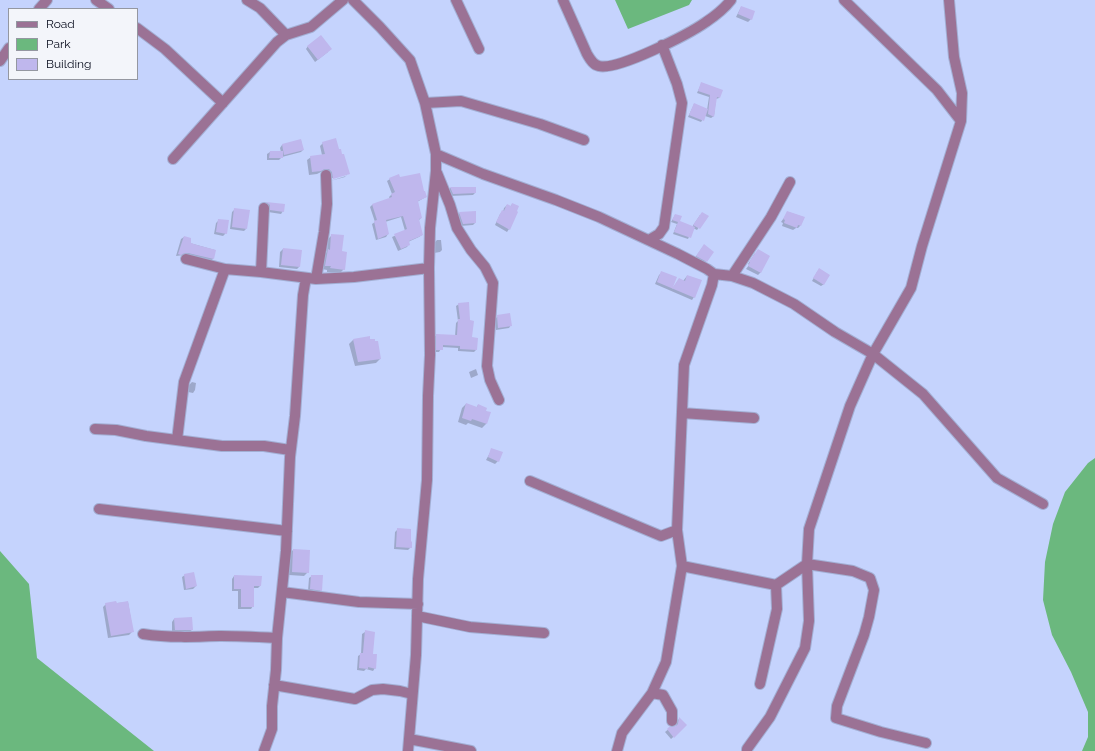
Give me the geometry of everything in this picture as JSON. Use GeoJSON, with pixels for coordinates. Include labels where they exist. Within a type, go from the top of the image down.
{"type":"FeatureCollection","features":[{"type":"Feature","properties":{"kind":"street"},"geometry":{"type":"LineString","coordinates":[[40,8],[47,0]]}},
{"type":"Feature","properties":{"kind":"street"},"geometry":{"type":"LineString","coordinates":[[96,0],[107,8]]}},
{"type":"Feature","properties":{"kind":"street"},"geometry":{"type":"LineString","coordinates":[[247,0],[260,8],[286,35]]}},
{"type":"Feature","properties":{"kind":"street"},"geometry":{"type":"LineString","coordinates":[[173,159],[277,42],[286,35],[311,27],[343,0]]}},
{"type":"Feature","properties":{"kind":"street"},"geometry":{"type":"LineString","coordinates":[[353,0],[410,60],[426,103],[436,154],[436,171],[430,228],[430,355],[427,480],[418,579],[418,616],[408,751]]}},
{"type":"Feature","properties":{"kind":"street"},"geometry":{"type":"LineString","coordinates":[[456,0],[479,49]]}},
{"type":"Feature","properties":{"kind":"street"},"geometry":{"type":"LineString","coordinates":[[563,0],[592,62],[598,66],[607,67],[622,63],[704,24],[731,0]]}},
{"type":"Feature","properties":{"kind":"street"},"geometry":{"type":"LineString","coordinates":[[844,0],[936,90],[961,121]]}},
{"type":"Feature","properties":{"kind":"street"},"geometry":{"type":"LineString","coordinates":[[748,751],[747,749],[770,717],[805,648],[808,621],[807,564],[809,529],[850,406],[873,354],[911,288],[922,246],[961,121],[962,93],[954,57],[949,0]]}},
{"type":"Feature","properties":{"kind":"street"},"geometry":{"type":"LineString","coordinates":[[138,29],[165,49],[223,103]]}},
{"type":"Feature","properties":{"kind":"street"},"geometry":{"type":"LineString","coordinates":[[649,240],[659,234],[664,226],[682,103],[677,84],[662,45]]}},
{"type":"Feature","properties":{"kind":"street"},"geometry":{"type":"LineString","coordinates":[[0,61],[8,49]]}},
{"type":"Feature","properties":{"kind":"street"},"geometry":{"type":"LineString","coordinates":[[426,103],[461,101],[540,124],[584,140]]}},
{"type":"Feature","properties":{"kind":"street"},"geometry":{"type":"LineString","coordinates":[[436,154],[483,174],[599,217],[649,240],[714,274],[732,276],[753,283],[794,304],[835,332],[873,354],[922,394],[997,478],[1043,504]]}},
{"type":"Feature","properties":{"kind":"street"},"geometry":{"type":"LineString","coordinates":[[436,171],[457,228],[471,250],[485,267],[493,283],[487,366],[490,380],[499,400]]}},
{"type":"Feature","properties":{"kind":"street"},"geometry":{"type":"LineString","coordinates":[[264,751],[272,729],[272,706],[277,638],[287,531],[290,450],[296,416],[303,295],[311,278],[325,218],[327,204],[326,175]]}},
{"type":"Feature","properties":{"kind":"street"},"geometry":{"type":"LineString","coordinates":[[732,276],[771,217],[790,182]]}},
{"type":"Feature","properties":{"kind":"street"},"geometry":{"type":"LineString","coordinates":[[261,272],[264,208]]}},
{"type":"Feature","properties":{"kind":"street"},"geometry":{"type":"LineString","coordinates":[[186,259],[225,269],[311,278],[354,278],[429,268]]}},
{"type":"Feature","properties":{"kind":"street"},"geometry":{"type":"LineString","coordinates":[[177,440],[184,382],[225,269]]}},
{"type":"Feature","properties":{"kind":"street"},"geometry":{"type":"LineString","coordinates":[[617,751],[622,733],[652,693],[666,662],[682,566],[677,530],[684,365],[712,285],[714,274]]}},
{"type":"Feature","properties":{"kind":"street"},"geometry":{"type":"LineString","coordinates":[[682,413],[754,418]]}},
{"type":"Feature","properties":{"kind":"street"},"geometry":{"type":"LineString","coordinates":[[95,429],[116,430],[222,446],[264,446],[290,450]]}},
{"type":"Feature","properties":{"kind":"street"},"geometry":{"type":"LineString","coordinates":[[530,481],[661,536],[677,530]]}},
{"type":"Feature","properties":{"kind":"street"},"geometry":{"type":"LineString","coordinates":[[99,509],[287,531]]}},
{"type":"Feature","properties":{"kind":"street"},"geometry":{"type":"LineString","coordinates":[[682,566],[776,585],[807,564],[853,571],[870,578],[874,590],[864,635],[837,706],[836,718],[881,732],[926,743]]}},
{"type":"Feature","properties":{"kind":"street"},"geometry":{"type":"LineString","coordinates":[[760,684],[777,609],[776,585]]}},
{"type":"Feature","properties":{"kind":"street"},"geometry":{"type":"LineString","coordinates":[[282,592],[359,602],[418,604]]}},
{"type":"Feature","properties":{"kind":"street"},"geometry":{"type":"LineString","coordinates":[[418,616],[470,627],[544,633]]}},
{"type":"Feature","properties":{"kind":"street"},"geometry":{"type":"LineString","coordinates":[[143,634],[164,637],[201,638],[221,636],[277,638]]}},
{"type":"Feature","properties":{"kind":"street"},"geometry":{"type":"LineString","coordinates":[[274,685],[355,699],[372,690],[383,689],[412,694]]}},
{"type":"Feature","properties":{"kind":"street"},"geometry":{"type":"LineString","coordinates":[[652,693],[663,695],[672,711],[672,720]]}},
{"type":"Feature","properties":{"kind":"street"},"geometry":{"type":"LineString","coordinates":[[409,739],[471,751]]}},
{"type":"Feature","properties":{"kind":"green space"},"geometry":{"type":"Polygon","coordinates":[[[615,0],[692,0],[689,5],[628,29],[615,0]]]}},
{"type":"Feature","properties":{"kind":"green space"},"geometry":{"type":"Polygon","coordinates":[[[1095,458],[1095,751],[1082,751],[1088,737],[1088,712],[1071,672],[1052,635],[1043,600],[1045,562],[1053,524],[1065,492],[1088,463],[1095,458]]]}},
{"type":"Feature","properties":{"kind":"green space"},"geometry":{"type":"Polygon","coordinates":[[[0,551],[29,584],[37,658],[154,751],[0,751],[0,551]]]}},
{"type":"Feature","properties":{"kind":"building"},"geometry":{"type":"Polygon","coordinates":[[[741,6],[755,11],[752,20],[738,14],[741,6]]]}},
{"type":"Feature","properties":{"kind":"building"},"geometry":{"type":"Polygon","coordinates":[[[321,35],[332,49],[318,60],[307,46],[321,35]]]}},
{"type":"Feature","properties":{"kind":"building"},"geometry":{"type":"Polygon","coordinates":[[[701,82],[723,90],[720,98],[717,97],[714,117],[708,114],[710,95],[698,91],[701,82]]]}},
{"type":"Feature","properties":{"kind":"building"},"geometry":{"type":"Polygon","coordinates":[[[694,103],[708,109],[704,121],[689,115],[694,103]]]}},
{"type":"Feature","properties":{"kind":"building"},"geometry":{"type":"Polygon","coordinates":[[[336,138],[339,149],[341,149],[342,154],[344,154],[350,174],[333,179],[332,172],[329,169],[312,172],[310,156],[325,154],[322,142],[336,138]]]}},
{"type":"Feature","properties":{"kind":"building"},"geometry":{"type":"Polygon","coordinates":[[[301,139],[304,150],[284,155],[282,144],[301,139]]]}},
{"type":"Feature","properties":{"kind":"building"},"geometry":{"type":"Polygon","coordinates":[[[270,151],[283,151],[283,158],[269,158],[270,151]]]}},
{"type":"Feature","properties":{"kind":"building"},"geometry":{"type":"Polygon","coordinates":[[[420,173],[427,197],[418,201],[422,218],[419,219],[423,235],[409,241],[410,245],[401,249],[394,234],[407,229],[403,216],[386,220],[389,234],[378,239],[374,221],[377,220],[372,204],[392,197],[391,194],[395,192],[389,178],[399,174],[400,177],[420,173]]]}},
{"type":"Feature","properties":{"kind":"building"},"geometry":{"type":"Polygon","coordinates":[[[450,187],[476,187],[476,193],[453,194],[450,187]]]}},
{"type":"Feature","properties":{"kind":"building"},"geometry":{"type":"Polygon","coordinates":[[[266,202],[285,204],[284,212],[270,210],[270,205],[266,202]]]}},
{"type":"Feature","properties":{"kind":"building"},"geometry":{"type":"Polygon","coordinates":[[[512,203],[519,206],[510,230],[496,222],[507,204],[511,206],[512,203]]]}},
{"type":"Feature","properties":{"kind":"building"},"geometry":{"type":"Polygon","coordinates":[[[234,208],[250,210],[247,229],[232,227],[234,208]]]}},
{"type":"Feature","properties":{"kind":"building"},"geometry":{"type":"Polygon","coordinates":[[[476,211],[476,223],[463,224],[459,212],[476,211]]]}},
{"type":"Feature","properties":{"kind":"building"},"geometry":{"type":"Polygon","coordinates":[[[787,211],[805,217],[801,226],[798,225],[797,228],[784,223],[785,220],[783,219],[787,211]]]}},
{"type":"Feature","properties":{"kind":"building"},"geometry":{"type":"Polygon","coordinates":[[[702,212],[709,216],[700,229],[693,225],[702,212]]]}},
{"type":"Feature","properties":{"kind":"building"},"geometry":{"type":"Polygon","coordinates":[[[675,214],[682,216],[680,221],[695,227],[691,238],[674,232],[678,222],[672,220],[675,214]]]}},
{"type":"Feature","properties":{"kind":"building"},"geometry":{"type":"Polygon","coordinates":[[[218,219],[229,220],[227,234],[216,232],[218,219]]]}},
{"type":"Feature","properties":{"kind":"building"},"geometry":{"type":"Polygon","coordinates":[[[331,234],[344,235],[342,251],[347,252],[345,270],[325,266],[328,249],[330,250],[331,234]]]}},
{"type":"Feature","properties":{"kind":"building"},"geometry":{"type":"Polygon","coordinates":[[[184,236],[191,238],[191,243],[216,250],[214,259],[188,253],[181,255],[178,254],[184,236]]]}},
{"type":"Feature","properties":{"kind":"building"},"geometry":{"type":"Polygon","coordinates":[[[704,244],[714,252],[707,262],[696,256],[704,244]]]}},
{"type":"Feature","properties":{"kind":"building"},"geometry":{"type":"Polygon","coordinates":[[[283,248],[302,250],[300,267],[281,265],[283,248]]]}},
{"type":"Feature","properties":{"kind":"building"},"geometry":{"type":"Polygon","coordinates":[[[758,249],[770,256],[761,273],[748,266],[758,249]]]}},
{"type":"Feature","properties":{"kind":"building"},"geometry":{"type":"Polygon","coordinates":[[[819,268],[830,275],[824,285],[813,278],[819,268]]]}},
{"type":"Feature","properties":{"kind":"building"},"geometry":{"type":"Polygon","coordinates":[[[661,271],[677,277],[673,287],[679,278],[685,281],[687,275],[702,280],[695,298],[657,282],[661,271]]]}},
{"type":"Feature","properties":{"kind":"building"},"geometry":{"type":"Polygon","coordinates":[[[469,302],[470,320],[474,321],[472,337],[478,338],[477,350],[460,349],[460,346],[443,345],[443,350],[436,350],[436,334],[457,335],[458,319],[460,319],[458,303],[469,302]]]}},
{"type":"Feature","properties":{"kind":"building"},"geometry":{"type":"Polygon","coordinates":[[[510,313],[512,326],[498,328],[497,315],[510,313]]]}},
{"type":"Feature","properties":{"kind":"building"},"geometry":{"type":"Polygon","coordinates":[[[370,336],[370,339],[375,339],[375,341],[378,341],[381,359],[358,362],[353,339],[370,336]]]}},
{"type":"Feature","properties":{"kind":"building"},"geometry":{"type":"Polygon","coordinates":[[[466,403],[477,407],[478,404],[487,408],[486,411],[491,412],[487,424],[472,419],[471,421],[462,418],[466,403]]]}},
{"type":"Feature","properties":{"kind":"building"},"geometry":{"type":"Polygon","coordinates":[[[491,448],[503,452],[499,462],[488,457],[491,448]]]}},
{"type":"Feature","properties":{"kind":"building"},"geometry":{"type":"Polygon","coordinates":[[[397,528],[411,529],[412,548],[396,547],[397,528]]]}},
{"type":"Feature","properties":{"kind":"building"},"geometry":{"type":"Polygon","coordinates":[[[293,549],[310,550],[309,573],[292,572],[293,549]]]}},
{"type":"Feature","properties":{"kind":"building"},"geometry":{"type":"Polygon","coordinates":[[[194,572],[197,586],[186,589],[184,574],[194,572]]]}},
{"type":"Feature","properties":{"kind":"building"},"geometry":{"type":"Polygon","coordinates":[[[234,575],[262,576],[261,586],[254,586],[254,607],[241,607],[241,589],[234,589],[234,575]]]}},
{"type":"Feature","properties":{"kind":"building"},"geometry":{"type":"Polygon","coordinates":[[[311,575],[323,575],[322,591],[310,589],[311,575]]]}},
{"type":"Feature","properties":{"kind":"building"},"geometry":{"type":"Polygon","coordinates":[[[116,601],[117,603],[128,601],[134,632],[111,636],[105,603],[116,601]]]}},
{"type":"Feature","properties":{"kind":"building"},"geometry":{"type":"Polygon","coordinates":[[[192,617],[193,630],[175,630],[174,618],[192,617]]]}},
{"type":"Feature","properties":{"kind":"building"},"geometry":{"type":"Polygon","coordinates":[[[365,630],[375,632],[373,654],[377,654],[376,669],[368,667],[368,669],[359,668],[360,653],[363,653],[365,630]]]}},
{"type":"Feature","properties":{"kind":"building"},"geometry":{"type":"Polygon","coordinates":[[[679,717],[687,725],[674,738],[667,729],[678,724],[679,717]]]}}]}
